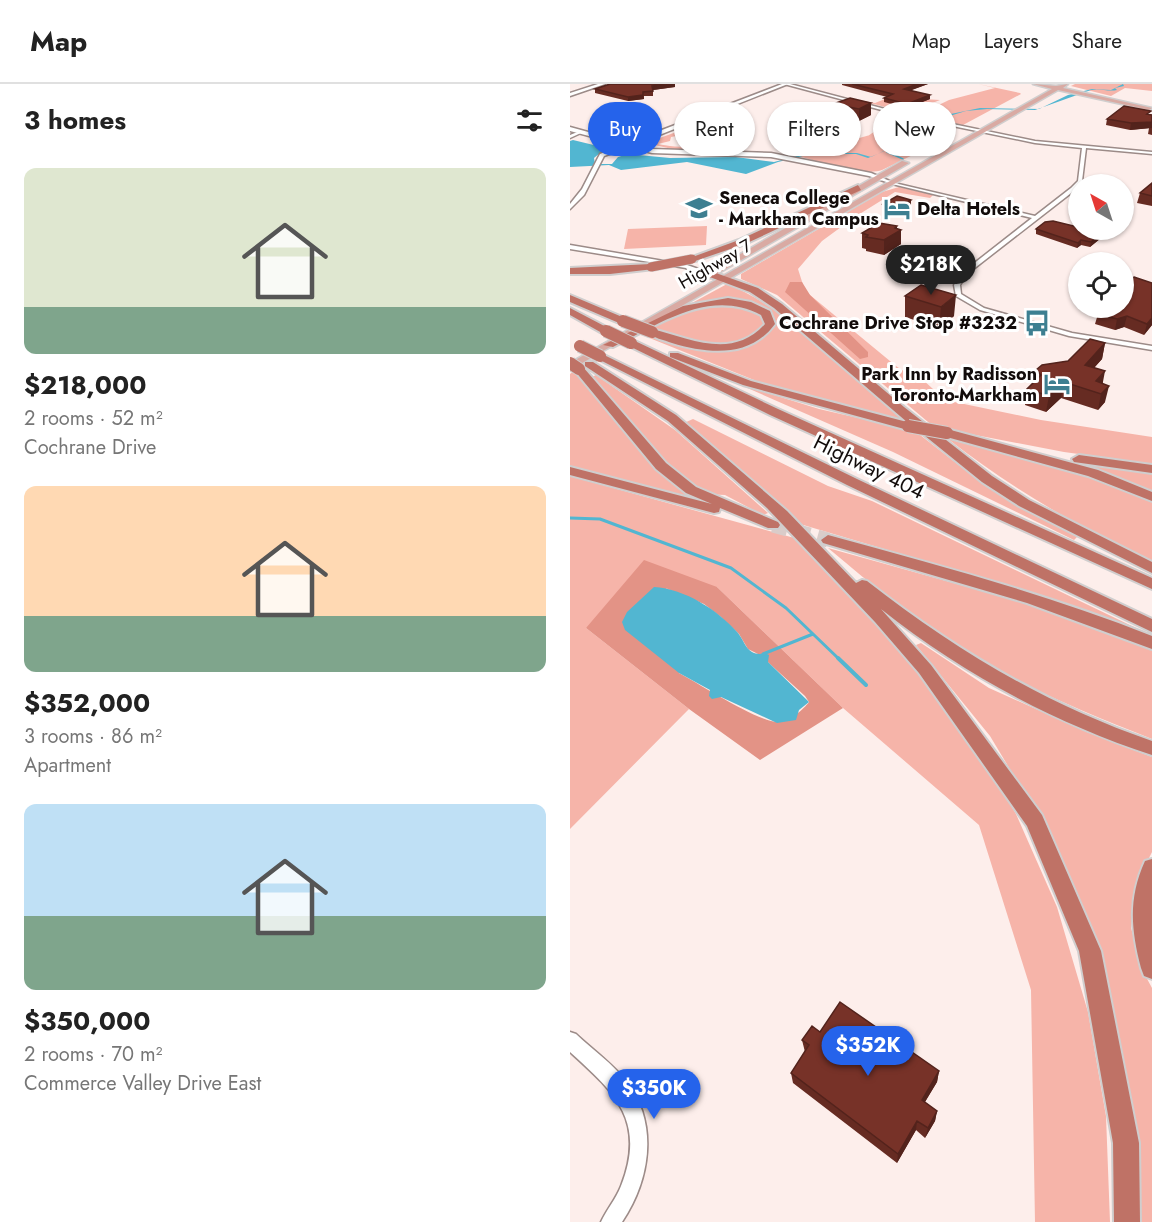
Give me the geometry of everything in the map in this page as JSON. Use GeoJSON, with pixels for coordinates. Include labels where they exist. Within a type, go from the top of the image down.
{"type":"FeatureCollection","features":[{"type":"Feature","properties":{"kind":"highway"},"geometry":{"type":"LineString","coordinates":[[570,271],[610,271],[690,263],[742,242],[858,188]]}},
{"type":"Feature","properties":{"kind":"highway"},"geometry":{"type":"LineString","coordinates":[[710,274],[764,296],[778,306],[900,410],[987,480],[1034,508],[1152,568]]}},
{"type":"Feature","properties":{"kind":"highway"},"geometry":{"type":"LineString","coordinates":[[570,298],[614,326],[652,332],[690,345],[720,348],[749,342],[765,332],[770,324],[766,313],[753,305],[741,302],[708,302],[667,317],[609,345]]}},
{"type":"Feature","properties":{"kind":"highway","name":"Highway 404"},"geometry":{"type":"LineString","coordinates":[[574,313],[614,326],[635,341],[784,417],[1152,584]]}},
{"type":"Feature","properties":{"kind":"highway"},"geometry":{"type":"LineString","coordinates":[[635,341],[747,383],[909,426],[1073,458],[1152,469]]}},
{"type":"Feature","properties":{"kind":"highway"},"geometry":{"type":"LineString","coordinates":[[570,471],[769,524],[691,490],[661,466],[582,364],[573,346]]}},
{"type":"Feature","properties":{"kind":"highway"},"geometry":{"type":"LineString","coordinates":[[582,364],[672,418],[900,616],[957,656],[1064,713],[1152,748]]}},
{"type":"Feature","properties":{"kind":"highway","name":"Highway 404"},"geometry":{"type":"LineString","coordinates":[[582,364],[852,482],[1152,626]]}},
{"type":"Feature","properties":{"kind":"highway"},"geometry":{"type":"LineString","coordinates":[[947,433],[1093,473],[1152,497]]}},
{"type":"Feature","properties":{"kind":"highway"},"geometry":{"type":"LineString","coordinates":[[773,507],[881,618],[925,669],[1035,821],[1090,951],[1126,1143],[1127,1222]]}},
{"type":"Feature","properties":{"kind":"highway"},"geometry":{"type":"LineString","coordinates":[[828,540],[1027,596],[1095,618],[1152,643]]}},
{"type":"Feature","properties":{"kind":"highway"},"geometry":{"type":"LineString","coordinates":[[1152,868],[1144,887],[1140,912],[1152,968]]}},
{"type":"Feature","properties":{"kind":"main road"},"geometry":{"type":"LineString","coordinates":[[1029,93],[1043,84],[1061,86],[1150,109]]}},
{"type":"Feature","properties":{"kind":"main road","name":"Highway 7"},"geometry":{"type":"LineString","coordinates":[[582,364],[609,345],[1061,86]]}},
{"type":"Feature","properties":{"kind":"main road"},"geometry":{"type":"LineString","coordinates":[[956,135],[981,120]]}},
{"type":"Feature","properties":{"kind":"main road","name":"Highway 7"},"geometry":{"type":"LineString","coordinates":[[570,356],[858,188],[914,159]]}},
{"type":"Feature","properties":{"kind":"street"},"geometry":{"type":"LineString","coordinates":[[570,95],[603,84]]}},
{"type":"Feature","properties":{"kind":"street"},"geometry":{"type":"LineString","coordinates":[[662,133],[786,84],[968,129],[1041,144],[1152,153]]}},
{"type":"Feature","properties":{"kind":"street"},"geometry":{"type":"LineString","coordinates":[[570,129],[588,134]]}},
{"type":"Feature","properties":{"kind":"street"},"geometry":{"type":"LineString","coordinates":[[570,136],[581,132]]}},
{"type":"Feature","properties":{"kind":"street"},"geometry":{"type":"LineString","coordinates":[[1084,148],[1080,181],[1073,189],[966,273],[957,285],[958,295],[982,309],[1071,335],[1152,348]]}},
{"type":"Feature","properties":{"kind":"street"},"geometry":{"type":"LineString","coordinates":[[662,152],[771,155],[849,171],[1036,218]]}},
{"type":"Feature","properties":{"kind":"street"},"geometry":{"type":"LineString","coordinates":[[570,207],[581,199],[592,176],[593,168],[599,159],[606,156]]}},
{"type":"Feature","properties":{"kind":"street"},"geometry":{"type":"LineString","coordinates":[[570,247],[690,263],[710,274]]}},
{"type":"Feature","properties":{"kind":"street"},"geometry":{"type":"LineString","coordinates":[[690,263],[698,281]]}},
{"type":"Feature","properties":{"kind":"street"},"geometry":{"type":"LineString","coordinates":[[570,1040],[622,1090],[636,1118],[640,1156],[623,1206],[611,1222]]}},
{"type":"Feature","properties":{"kind":"shaded area"},"geometry":{"type":"Polygon","coordinates":[[[978,84],[1021,94],[963,125],[956,124],[956,102],[945,102],[995,88],[978,84]]]}},
{"type":"Feature","properties":{"kind":"shaded area"},"geometry":{"type":"Polygon","coordinates":[[[1075,84],[1152,84],[1152,91],[1125,88],[1111,96],[1071,86],[1075,84]]]}},
{"type":"Feature","properties":{"kind":"shaded area"},"geometry":{"type":"Polygon","coordinates":[[[890,97],[940,100],[935,102],[878,102],[890,97]]]}},
{"type":"Feature","properties":{"kind":"shaded area"},"geometry":{"type":"Polygon","coordinates":[[[873,132],[873,156],[911,156],[874,172],[852,170],[798,156],[861,156],[861,137],[873,132]]]}},
{"type":"Feature","properties":{"kind":"shaded area"},"geometry":{"type":"Polygon","coordinates":[[[674,133],[670,141],[662,143],[662,137],[674,133]]]}},
{"type":"Feature","properties":{"kind":"shaded area"},"geometry":{"type":"Polygon","coordinates":[[[662,145],[674,147],[672,149],[662,147],[662,145]]]}},
{"type":"Feature","properties":{"kind":"shaded area"},"geometry":{"type":"Polygon","coordinates":[[[899,187],[933,195],[930,198],[895,192],[858,215],[861,216],[859,218],[890,225],[886,228],[852,219],[822,241],[798,269],[804,288],[810,295],[896,366],[905,372],[910,368],[945,400],[1041,420],[1152,437],[1152,464],[1064,452],[934,427],[777,295],[741,279],[741,274],[882,192],[899,187]]]}},
{"type":"Feature","properties":{"kind":"shaded area"},"geometry":{"type":"Polygon","coordinates":[[[707,226],[706,245],[624,249],[628,229],[707,226]]]}},
{"type":"Feature","properties":{"kind":"shaded area"},"geometry":{"type":"Polygon","coordinates":[[[790,282],[802,282],[810,295],[868,352],[868,357],[860,359],[785,292],[790,282]]]}},
{"type":"Feature","properties":{"kind":"shaded area"},"geometry":{"type":"Polygon","coordinates":[[[727,284],[750,295],[796,325],[901,419],[769,386],[637,333],[642,330],[681,345],[721,347],[746,343],[766,333],[773,325],[768,316],[757,305],[743,299],[726,298],[692,303],[727,284]]]}},
{"type":"Feature","properties":{"kind":"shaded area"},"geometry":{"type":"Polygon","coordinates":[[[709,304],[754,308],[765,319],[765,325],[753,335],[739,342],[725,345],[694,342],[649,327],[709,304]]]}},
{"type":"Feature","properties":{"kind":"shaded area"},"geometry":{"type":"Polygon","coordinates":[[[574,371],[655,466],[691,494],[686,498],[570,468],[570,374],[574,371]]]}},
{"type":"Feature","properties":{"kind":"shaded area"},"geometry":{"type":"Polygon","coordinates":[[[596,375],[675,430],[768,513],[763,515],[725,495],[706,494],[679,478],[653,454],[592,377],[596,375]]]}},
{"type":"Feature","properties":{"kind":"shaded area"},"geometry":{"type":"Polygon","coordinates":[[[736,383],[819,409],[915,431],[974,477],[1016,504],[1077,537],[1074,540],[893,452],[736,383]]]}},
{"type":"Feature","properties":{"kind":"shaded area"},"geometry":{"type":"Polygon","coordinates":[[[693,419],[828,486],[872,501],[1136,628],[1133,632],[1113,621],[1019,589],[800,524],[684,423],[693,419]]]}},
{"type":"Feature","properties":{"kind":"shaded area"},"geometry":{"type":"Polygon","coordinates":[[[948,439],[1077,473],[1152,502],[1152,561],[1046,506],[996,474],[948,439]]]}},
{"type":"Feature","properties":{"kind":"shaded area"},"geometry":{"type":"Polygon","coordinates":[[[1087,464],[1152,472],[1152,492],[1086,467],[1087,464]]]}},
{"type":"Feature","properties":{"kind":"shaded area"},"geometry":{"type":"Polygon","coordinates":[[[570,476],[798,539],[902,652],[966,732],[1016,814],[1057,907],[1088,1012],[1106,1116],[1110,1222],[1035,1222],[1031,990],[979,825],[843,708],[717,587],[586,628],[689,709],[570,829],[570,476]]]}},
{"type":"Feature","properties":{"kind":"shaded area"},"geometry":{"type":"Polygon","coordinates":[[[828,548],[1065,614],[1152,649],[1152,739],[1057,700],[966,652],[912,616],[828,548]]]}},
{"type":"Feature","properties":{"kind":"shaded area"},"geometry":{"type":"Polygon","coordinates":[[[644,560],[717,587],[843,708],[760,760],[689,709],[586,628],[644,560]],[[666,588],[679,673],[744,710],[770,721],[787,720],[804,708],[809,702],[805,696],[760,655],[748,649],[739,634],[704,604],[666,588]]]}},
{"type":"Feature","properties":{"kind":"shaded area"},"geometry":{"type":"Polygon","coordinates":[[[921,643],[989,688],[1087,732],[1152,757],[1152,852],[1135,886],[1131,928],[1145,975],[1152,988],[1152,1222],[1140,1222],[1098,965],[1023,791],[990,736],[916,645],[921,643]]]}},
{"type":"Feature","properties":{"kind":"water"},"geometry":{"type":"Polygon","coordinates":[[[1096,89],[1042,107],[1068,95],[1096,89]]]}},
{"type":"Feature","properties":{"kind":"water"},"geometry":{"type":"Polygon","coordinates":[[[980,108],[1038,109],[987,109],[956,114],[956,113],[980,108]]]}},
{"type":"Feature","properties":{"kind":"water"},"geometry":{"type":"Polygon","coordinates":[[[570,141],[588,144],[588,156],[596,156],[594,158],[595,164],[612,164],[621,156],[736,157],[774,162],[803,156],[746,174],[687,162],[621,170],[609,165],[570,167],[570,141]]]}},
{"type":"Feature","properties":{"kind":"water"},"geometry":{"type":"Polygon","coordinates":[[[654,587],[677,592],[700,602],[721,616],[752,652],[769,655],[768,662],[809,702],[799,710],[796,720],[777,723],[721,697],[712,699],[709,696],[710,690],[679,673],[625,630],[622,622],[627,612],[654,587]]]}},
{"type":"Feature","properties":{"kind":"building"},"geometry":{"type":"Polygon","coordinates":[[[610,84],[666,84],[652,86],[653,91],[643,92],[643,95],[628,97],[595,89],[610,84]]]}},
{"type":"Feature","properties":{"kind":"building"},"geometry":{"type":"Polygon","coordinates":[[[852,84],[917,84],[904,89],[930,95],[912,102],[899,102],[884,98],[893,94],[852,84]]]}},
{"type":"Feature","properties":{"kind":"building"},"geometry":{"type":"Polygon","coordinates":[[[850,98],[871,103],[861,108],[861,102],[839,102],[850,98]]]}},
{"type":"Feature","properties":{"kind":"building"},"geometry":{"type":"Polygon","coordinates":[[[1124,106],[1151,111],[1147,114],[1152,115],[1152,122],[1131,123],[1107,119],[1124,106]]]}},
{"type":"Feature","properties":{"kind":"building"},"geometry":{"type":"Polygon","coordinates":[[[1152,183],[1152,196],[1140,193],[1152,183]]]}},
{"type":"Feature","properties":{"kind":"building"},"geometry":{"type":"Polygon","coordinates":[[[897,196],[911,200],[898,208],[883,204],[897,196]]]}},
{"type":"Feature","properties":{"kind":"building"},"geometry":{"type":"Polygon","coordinates":[[[1053,221],[1068,225],[1068,240],[1036,229],[1045,222],[1053,221]]]}},
{"type":"Feature","properties":{"kind":"building"},"geometry":{"type":"Polygon","coordinates":[[[879,223],[897,226],[895,228],[901,230],[884,240],[866,237],[868,235],[862,233],[879,223]]]}},
{"type":"Feature","properties":{"kind":"building"},"geometry":{"type":"Polygon","coordinates":[[[1134,277],[1152,283],[1152,318],[1147,324],[1132,318],[1134,318],[1134,277]]]}},
{"type":"Feature","properties":{"kind":"building"},"geometry":{"type":"Polygon","coordinates":[[[921,285],[956,295],[941,307],[905,296],[921,285]]]}},
{"type":"Feature","properties":{"kind":"building"},"geometry":{"type":"Polygon","coordinates":[[[1090,339],[1105,343],[1085,365],[1105,371],[1096,381],[1109,386],[1101,394],[1064,382],[1049,396],[1027,389],[1041,375],[1036,370],[1042,365],[1068,361],[1090,339]]]}},
{"type":"Feature","properties":{"kind":"building"},"geometry":{"type":"Polygon","coordinates":[[[840,1002],[939,1071],[922,1100],[937,1111],[928,1128],[917,1121],[898,1154],[791,1073],[809,1045],[802,1040],[812,1026],[820,1032],[840,1002]]]}},
{"type":"Feature","properties":{"kind":"waterway"},"geometry":{"type":"LineString","coordinates":[[896,156],[903,159]]}},
{"type":"Feature","properties":{"kind":"waterway"},"geometry":{"type":"LineString","coordinates":[[570,518],[600,519],[731,568],[786,608],[813,634]]}},
{"type":"Feature","properties":{"kind":"waterway"},"geometry":{"type":"LineString","coordinates":[[763,654],[813,634]]}},
{"type":"Feature","properties":{"kind":"waterway"},"geometry":{"type":"LineString","coordinates":[[813,634],[840,660]]}},
{"type":"Feature","properties":{"kind":"waterway"},"geometry":{"type":"LineString","coordinates":[[838,658],[866,685]]}},
{"type":"Feature","properties":{"kind":"tunnel"},"geometry":{"type":"LineString","coordinates":[[773,525],[828,540]]}},
{"type":"Feature","properties":{"kind":"place","name":"Seneca College - Markham Campus"},"geometry":{"type":"Point","coordinates":[699,208]}},
{"type":"Feature","properties":{"kind":"place","name":"Delta Hotels"},"geometry":{"type":"Point","coordinates":[897,209]}},
{"type":"Feature","properties":{"kind":"place","name":"Cochrane Drive Stop #3232"},"geometry":{"type":"Point","coordinates":[1037,323]}},
{"type":"Feature","properties":{"kind":"place","name":"Park Inn by Radisson Toronto-Markham"},"geometry":{"type":"Point","coordinates":[1057,384]}}]}
